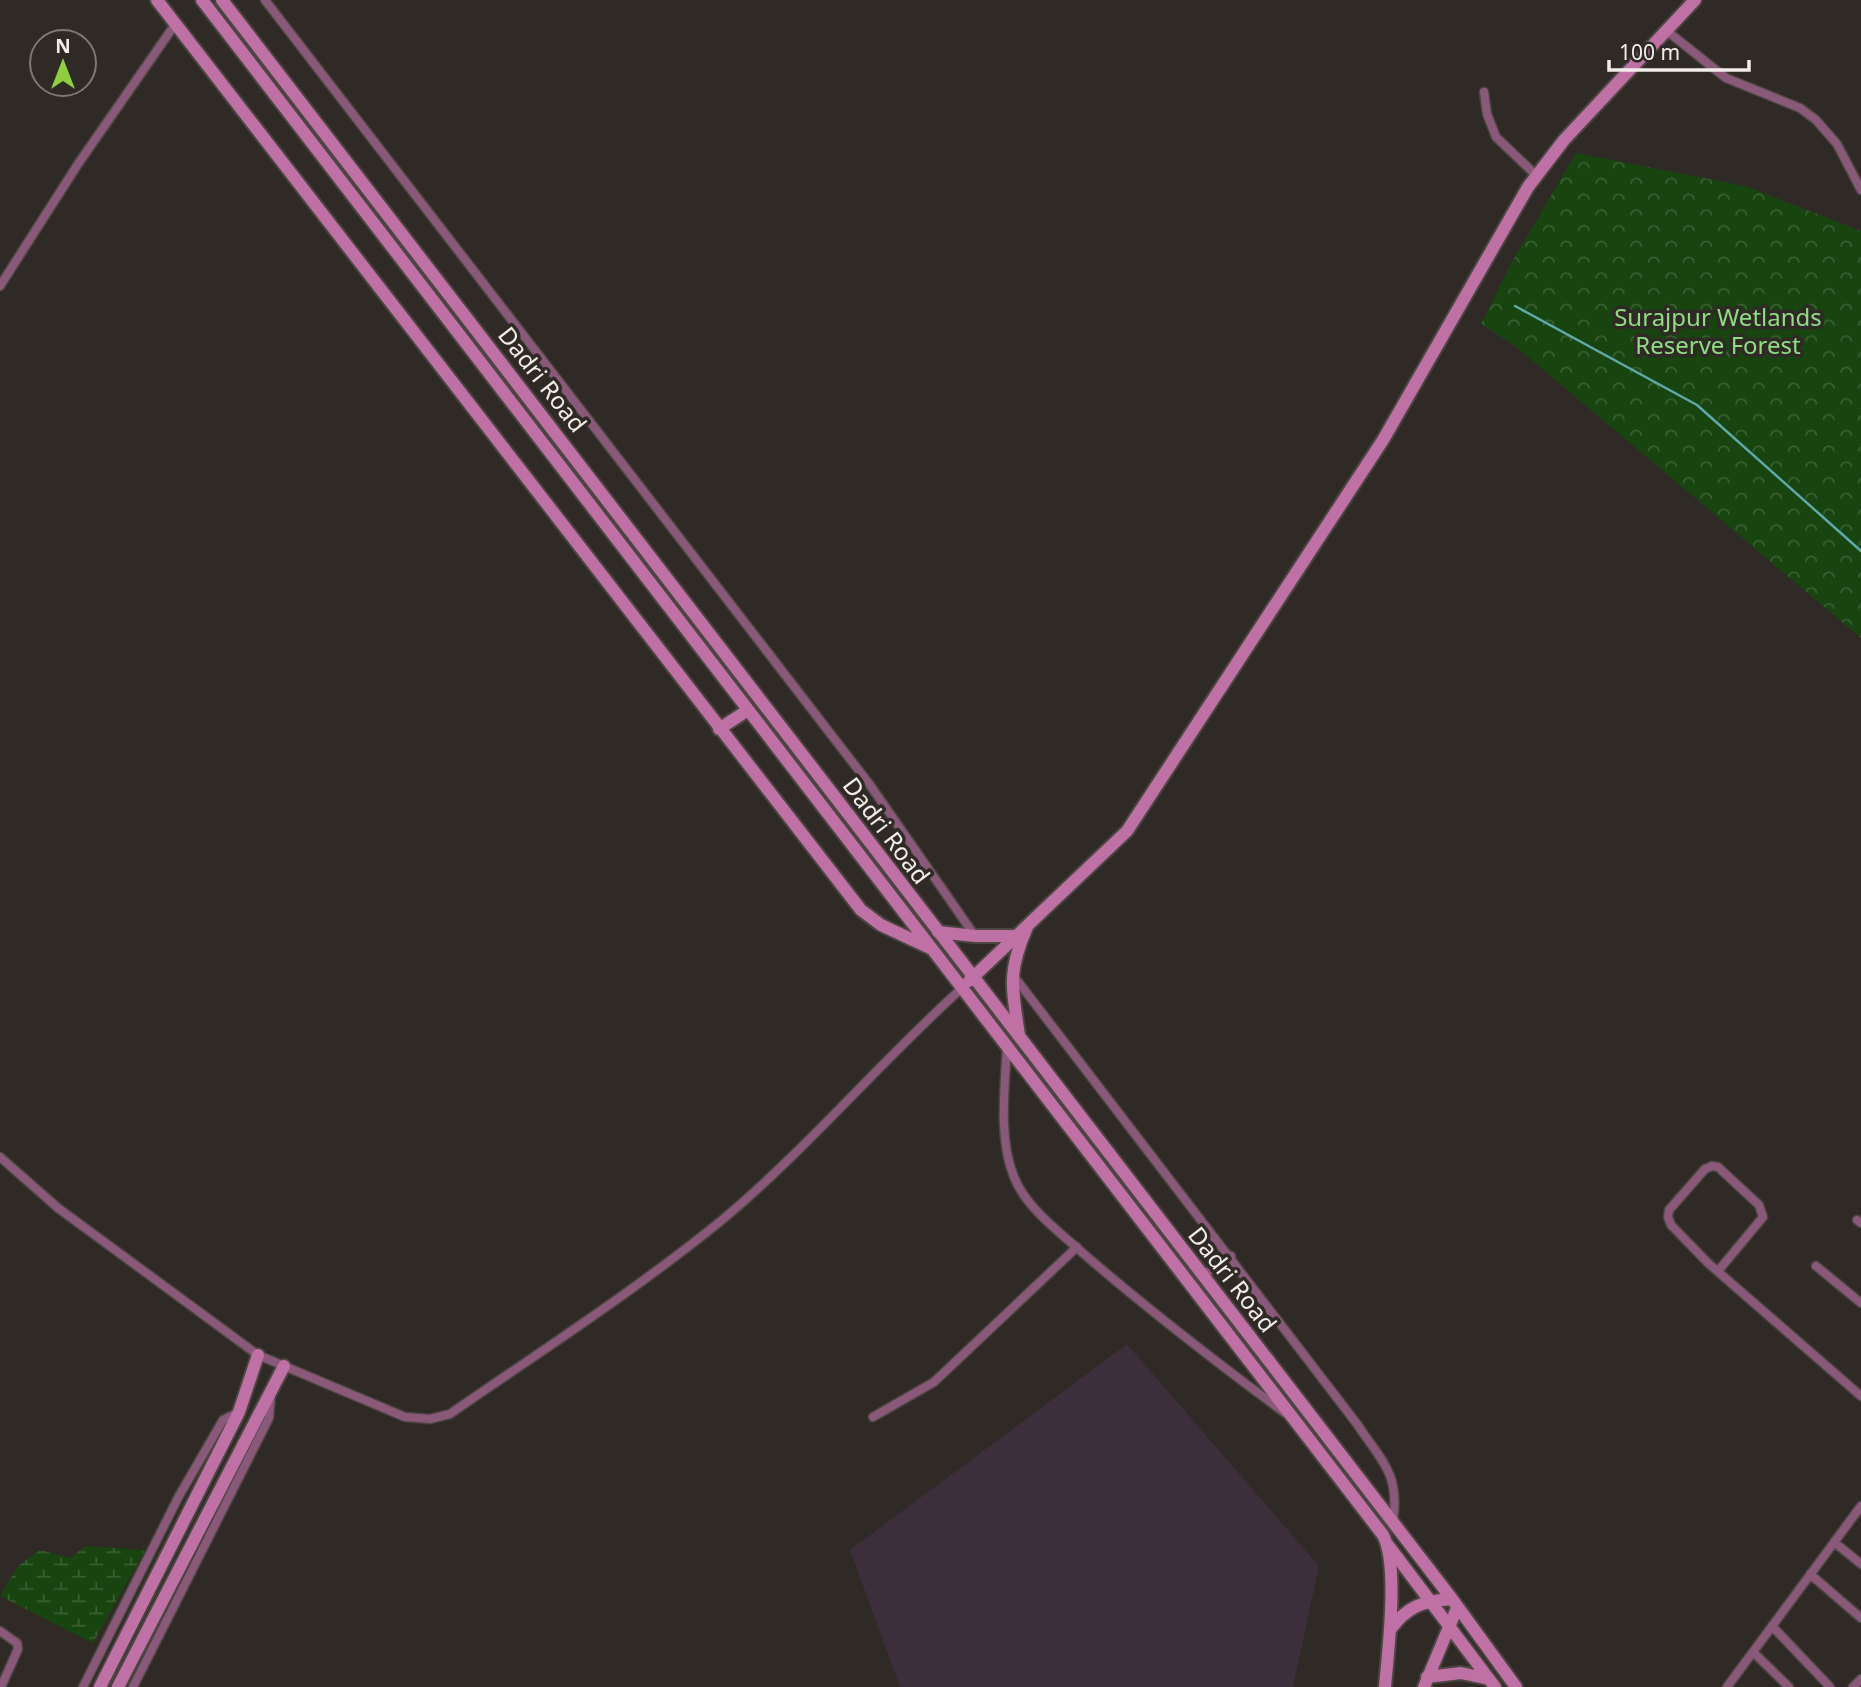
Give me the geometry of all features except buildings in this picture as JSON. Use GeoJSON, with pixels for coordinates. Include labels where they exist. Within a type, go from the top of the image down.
{"type":"FeatureCollection","features":[{"type":"Feature","properties":{"kind":"main road"},"geometry":{"type":"LineString","coordinates":[[157,0],[861,910],[881,925],[933,949]]}},
{"type":"Feature","properties":{"kind":"main road","name":"Dadri Road"},"geometry":{"type":"LineString","coordinates":[[202,0],[1007,1045],[1386,1540],[1447,1626],[1492,1683]]}},
{"type":"Feature","properties":{"kind":"main road","name":"Dadri Road"},"geometry":{"type":"LineString","coordinates":[[222,0],[1019,1037],[1210,1270],[1516,1687]]}},
{"type":"Feature","properties":{"kind":"main road"},"geometry":{"type":"LineString","coordinates":[[962,988],[1127,831],[1142,811],[1383,439],[1537,176],[1564,140],[1695,0]]}},
{"type":"Feature","properties":{"kind":"main road"},"geometry":{"type":"LineString","coordinates":[[719,729],[748,710]]}},
{"type":"Feature","properties":{"kind":"main road"},"geometry":{"type":"LineString","coordinates":[[1019,1037],[1012,972],[1014,955],[1027,926]]}},
{"type":"Feature","properties":{"kind":"main road"},"geometry":{"type":"LineString","coordinates":[[939,932],[1014,936]]}},
{"type":"Feature","properties":{"kind":"main road"},"geometry":{"type":"LineString","coordinates":[[100,1687],[239,1412],[258,1355]]}},
{"type":"Feature","properties":{"kind":"main road"},"geometry":{"type":"LineString","coordinates":[[118,1687],[284,1366]]}},
{"type":"Feature","properties":{"kind":"main road"},"geometry":{"type":"LineString","coordinates":[[1385,1687],[1390,1630],[1386,1540]]}},
{"type":"Feature","properties":{"kind":"main road"},"geometry":{"type":"LineString","coordinates":[[1390,1630],[1410,1608],[1431,1600],[1455,1603],[1426,1682]]}},
{"type":"Feature","properties":{"kind":"main road"},"geometry":{"type":"LineString","coordinates":[[1426,1682],[1461,1672],[1492,1683]]}},
{"type":"Feature","properties":{"kind":"street"},"geometry":{"type":"LineString","coordinates":[[265,0],[870,785],[975,936]]}},
{"type":"Feature","properties":{"kind":"street"},"geometry":{"type":"LineString","coordinates":[[0,286],[36,227],[176,23]]}},
{"type":"Feature","properties":{"kind":"street"},"geometry":{"type":"LineString","coordinates":[[1667,31],[1726,78],[1800,108],[1816,120],[1837,144],[1861,190]]}},
{"type":"Feature","properties":{"kind":"street"},"geometry":{"type":"LineString","coordinates":[[1484,92],[1487,114],[1496,137],[1537,176]]}},
{"type":"Feature","properties":{"kind":"street"},"geometry":{"type":"LineString","coordinates":[[1012,972],[1357,1424],[1392,1477],[1397,1497],[1393,1522]]}},
{"type":"Feature","properties":{"kind":"street"},"geometry":{"type":"LineString","coordinates":[[0,1157],[58,1208],[258,1355],[405,1417],[430,1419],[450,1413],[723,1219],[899,1045],[962,988]]}},
{"type":"Feature","properties":{"kind":"street"},"geometry":{"type":"LineString","coordinates":[[1007,1045],[1007,1153],[1014,1177],[1030,1201],[1077,1247],[1182,1336],[1295,1421]]}},
{"type":"Feature","properties":{"kind":"street"},"geometry":{"type":"LineString","coordinates":[[1718,1271],[1763,1217],[1759,1205],[1718,1167],[1712,1166],[1705,1169],[1669,1210],[1671,1226],[1718,1271],[1861,1396]]}},
{"type":"Feature","properties":{"kind":"street"},"geometry":{"type":"LineString","coordinates":[[873,1417],[934,1382],[1077,1247]]}},
{"type":"Feature","properties":{"kind":"street"},"geometry":{"type":"LineString","coordinates":[[1210,1270],[1231,1256]]}},
{"type":"Feature","properties":{"kind":"street"},"geometry":{"type":"LineString","coordinates":[[1816,1266],[1859,1298]]}},
{"type":"Feature","properties":{"kind":"street"},"geometry":{"type":"LineString","coordinates":[[133,1687],[269,1418],[271,1392]]}},
{"type":"Feature","properties":{"kind":"street"},"geometry":{"type":"LineString","coordinates":[[83,1687],[179,1496],[223,1420],[239,1412]]}},
{"type":"Feature","properties":{"kind":"street"},"geometry":{"type":"LineString","coordinates":[[1727,1687],[1861,1506]]}},
{"type":"Feature","properties":{"kind":"street"},"geometry":{"type":"LineString","coordinates":[[1834,1542],[1861,1564]]}},
{"type":"Feature","properties":{"kind":"street"},"geometry":{"type":"LineString","coordinates":[[1810,1574],[1861,1618]]}},
{"type":"Feature","properties":{"kind":"street"},"geometry":{"type":"LineString","coordinates":[[1772,1626],[1830,1687]]}},
{"type":"Feature","properties":{"kind":"street"},"geometry":{"type":"LineString","coordinates":[[0,1631],[17,1643],[18,1649],[1,1687]]}},
{"type":"Feature","properties":{"kind":"street"},"geometry":{"type":"LineString","coordinates":[[1753,1652],[1789,1687]]}},
{"type":"Feature","properties":{"kind":"street"},"geometry":{"type":"LineString","coordinates":[[1853,1687],[1861,1679]]}},
{"type":"Feature","properties":{"kind":"shaded area"},"geometry":{"type":"Polygon","coordinates":[[[1127,1344],[1319,1566],[1293,1687],[900,1687],[850,1550],[1127,1344]]]}},
{"type":"Feature","properties":{"kind":"green space","name":"Surajpur Wetlands Reserve Forest"},"geometry":{"type":"Polygon","coordinates":[[[1576,153],[1745,186],[1861,231],[1861,638],[1515,346],[1481,324],[1509,267],[1576,153]]]}},
{"type":"Feature","properties":{"kind":"green space"},"geometry":{"type":"Polygon","coordinates":[[[86,1546],[145,1550],[93,1643],[0,1596],[18,1566],[40,1550],[70,1558],[86,1546]]]}},
{"type":"Feature","properties":{"kind":"waterway"},"geometry":{"type":"LineString","coordinates":[[1515,306],[1697,405],[1861,551]]}}]}
